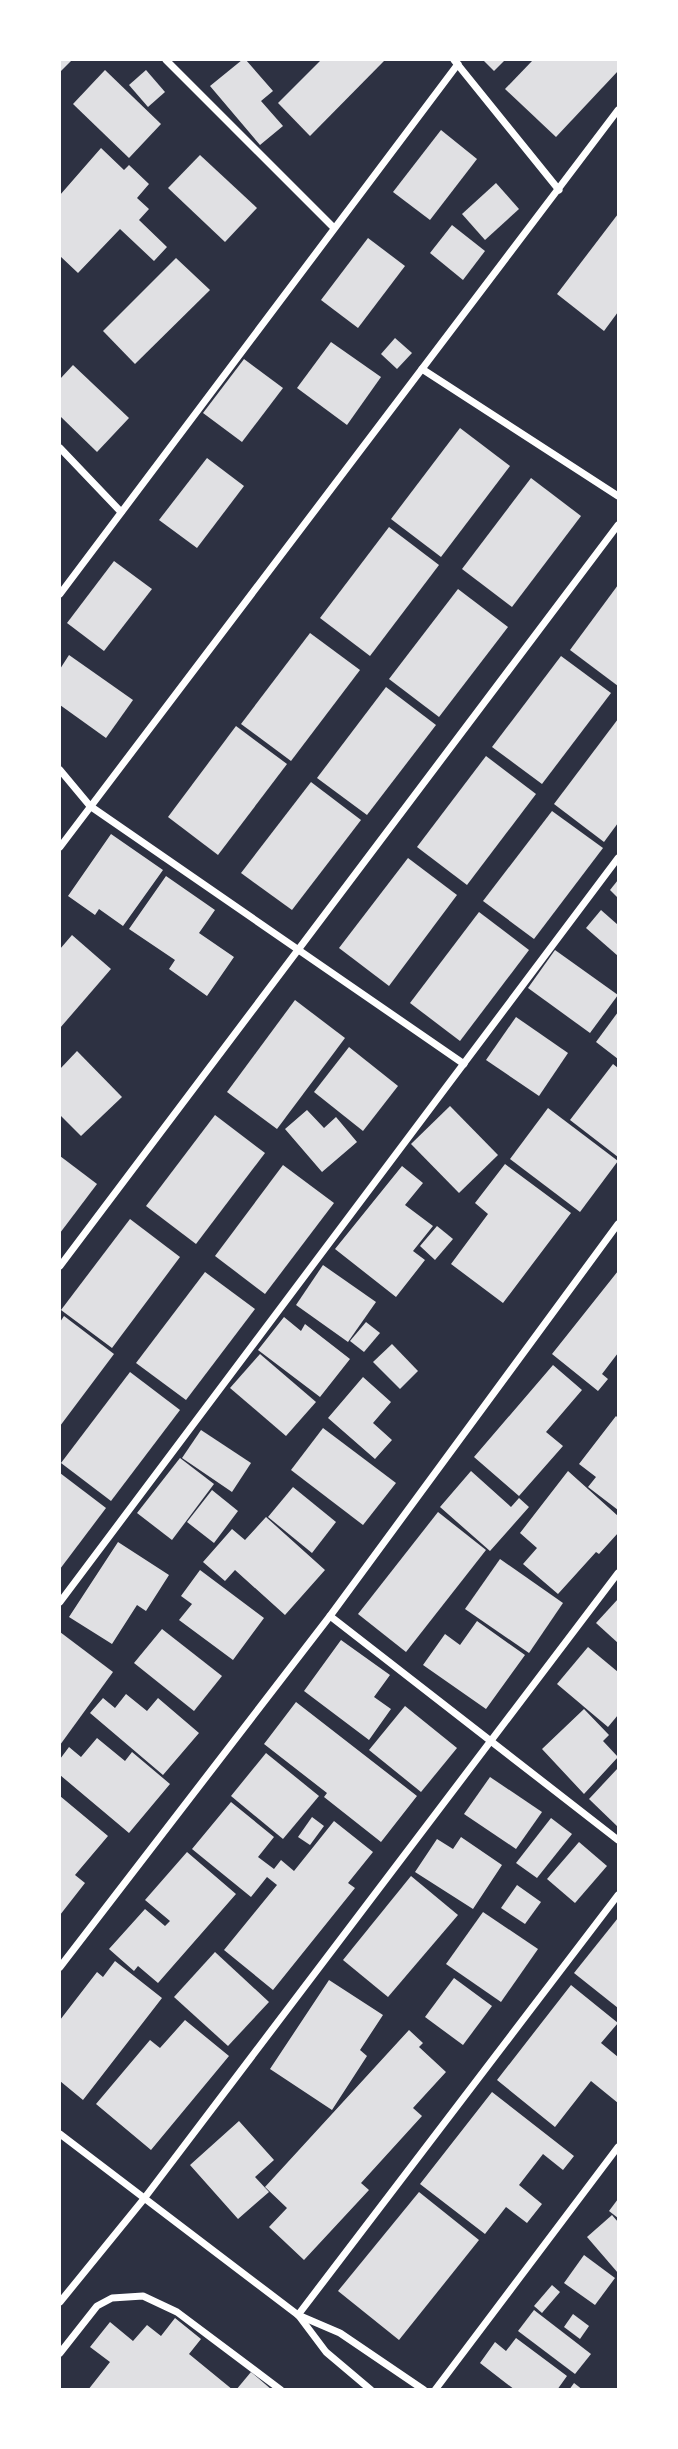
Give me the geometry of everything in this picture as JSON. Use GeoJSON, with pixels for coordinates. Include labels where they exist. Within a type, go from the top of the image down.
{"type":"FeatureCollection","features":[{"type":"Feature","properties":{"kind":"street"},"geometry":{"type":"LineString","coordinates":[[166,60],[334,228]]}},
{"type":"Feature","properties":{"kind":"street"},"geometry":{"type":"LineString","coordinates":[[60,594],[456,62],[559,190]]}},
{"type":"Feature","properties":{"kind":"street"},"geometry":{"type":"LineString","coordinates":[[60,848],[618,110]]}},
{"type":"Feature","properties":{"kind":"street"},"geometry":{"type":"LineString","coordinates":[[422,369],[618,496]]}},
{"type":"Feature","properties":{"kind":"street"},"geometry":{"type":"LineString","coordinates":[[60,448],[121,512]]}},
{"type":"Feature","properties":{"kind":"street"},"geometry":{"type":"LineString","coordinates":[[60,1266],[296,949],[618,525]]}},
{"type":"Feature","properties":{"kind":"street"},"geometry":{"type":"LineString","coordinates":[[60,770],[90,806],[464,1064]]}},
{"type":"Feature","properties":{"kind":"street"},"geometry":{"type":"LineString","coordinates":[[60,1602],[618,859]]}},
{"type":"Feature","properties":{"kind":"street"},"geometry":{"type":"LineString","coordinates":[[60,1967],[330,1616],[618,1224]]}},
{"type":"Feature","properties":{"kind":"street"},"geometry":{"type":"LineString","coordinates":[[60,2302],[143,2200],[618,1573]]}},
{"type":"Feature","properties":{"kind":"street"},"geometry":{"type":"LineString","coordinates":[[330,1616],[494,1740],[618,1840]]}},
{"type":"Feature","properties":{"kind":"street"},"geometry":{"type":"LineString","coordinates":[[298,2315],[618,1895]]}},
{"type":"Feature","properties":{"kind":"street"},"geometry":{"type":"LineString","coordinates":[[60,2134],[143,2200],[298,2315],[340,2333],[424,2389]]}},
{"type":"Feature","properties":{"kind":"street"},"geometry":{"type":"LineString","coordinates":[[435,2389],[618,2147]]}},
{"type":"Feature","properties":{"kind":"street"},"geometry":{"type":"LineString","coordinates":[[60,2353],[97,2306],[119,2296],[144,2296],[177,2312],[281,2389]]}},
{"type":"Feature","properties":{"kind":"street"},"geometry":{"type":"LineString","coordinates":[[298,2315],[326,2352],[371,2389]]}},
{"type":"Feature","properties":{"kind":"building"},"geometry":{"type":"Polygon","coordinates":[[[60,60],[72,60],[60,72],[60,60]]]}},
{"type":"Feature","properties":{"kind":"building"},"geometry":{"type":"Polygon","coordinates":[[[242,60],[246,60],[273,91],[261,101],[283,126],[260,145],[210,86],[242,60]]]}},
{"type":"Feature","properties":{"kind":"building"},"geometry":{"type":"Polygon","coordinates":[[[321,60],[384,61],[310,136],[278,103],[321,60]]]}},
{"type":"Feature","properties":{"kind":"building"},"geometry":{"type":"Polygon","coordinates":[[[483,60],[505,60],[494,71],[483,60]]]}},
{"type":"Feature","properties":{"kind":"building"},"geometry":{"type":"Polygon","coordinates":[[[533,60],[618,60],[618,71],[556,137],[505,89],[533,60]]]}},
{"type":"Feature","properties":{"kind":"building"},"geometry":{"type":"Polygon","coordinates":[[[105,70],[161,124],[129,158],[73,104],[105,70]]]}},
{"type":"Feature","properties":{"kind":"building"},"geometry":{"type":"Polygon","coordinates":[[[146,70],[165,92],[148,107],[129,85],[146,70]]]}},
{"type":"Feature","properties":{"kind":"building"},"geometry":{"type":"Polygon","coordinates":[[[441,130],[477,159],[430,220],[393,192],[441,130]]]}},
{"type":"Feature","properties":{"kind":"building"},"geometry":{"type":"Polygon","coordinates":[[[101,148],[124,170],[129,165],[149,184],[137,198],[149,209],[139,220],[167,247],[154,261],[120,229],[78,273],[60,256],[60,195],[101,148]]]}},
{"type":"Feature","properties":{"kind":"building"},"geometry":{"type":"Polygon","coordinates":[[[200,155],[257,208],[225,242],[168,188],[200,155]]]}},
{"type":"Feature","properties":{"kind":"building"},"geometry":{"type":"Polygon","coordinates":[[[496,183],[519,209],[485,240],[462,214],[496,183]]]}},
{"type":"Feature","properties":{"kind":"building"},"geometry":{"type":"Polygon","coordinates":[[[618,214],[618,312],[604,331],[557,294],[618,214]]]}},
{"type":"Feature","properties":{"kind":"building"},"geometry":{"type":"Polygon","coordinates":[[[452,225],[485,251],[463,280],[430,253],[452,225]]]}},
{"type":"Feature","properties":{"kind":"building"},"geometry":{"type":"Polygon","coordinates":[[[368,238],[405,266],[358,328],[321,300],[368,238]]]}},
{"type":"Feature","properties":{"kind":"building"},"geometry":{"type":"Polygon","coordinates":[[[176,258],[210,290],[135,364],[103,331],[176,258]]]}},
{"type":"Feature","properties":{"kind":"building"},"geometry":{"type":"Polygon","coordinates":[[[395,338],[412,353],[397,369],[381,354],[395,338]]]}},
{"type":"Feature","properties":{"kind":"building"},"geometry":{"type":"Polygon","coordinates":[[[331,342],[381,377],[347,425],[297,388],[331,342]]]}},
{"type":"Feature","properties":{"kind":"building"},"geometry":{"type":"Polygon","coordinates":[[[244,359],[283,388],[242,442],[203,413],[244,359]]]}},
{"type":"Feature","properties":{"kind":"building"},"geometry":{"type":"Polygon","coordinates":[[[73,365],[129,418],[97,452],[60,416],[60,379],[73,365]]]}},
{"type":"Feature","properties":{"kind":"building"},"geometry":{"type":"Polygon","coordinates":[[[460,428],[510,466],[441,557],[391,519],[460,428]]]}},
{"type":"Feature","properties":{"kind":"building"},"geometry":{"type":"Polygon","coordinates":[[[207,458],[244,486],[197,548],[159,520],[207,458]]]}},
{"type":"Feature","properties":{"kind":"building"},"geometry":{"type":"Polygon","coordinates":[[[531,478],[581,516],[512,607],[462,569],[531,478]]]}},
{"type":"Feature","properties":{"kind":"building"},"geometry":{"type":"Polygon","coordinates":[[[389,527],[439,565],[370,656],[320,618],[389,527]]]}},
{"type":"Feature","properties":{"kind":"building"},"geometry":{"type":"Polygon","coordinates":[[[114,561],[152,589],[104,651],[67,623],[114,561]]]}},
{"type":"Feature","properties":{"kind":"building"},"geometry":{"type":"Polygon","coordinates":[[[618,585],[618,686],[570,650],[618,585]]]}},
{"type":"Feature","properties":{"kind":"building"},"geometry":{"type":"Polygon","coordinates":[[[458,589],[508,627],[439,717],[389,679],[458,589]]]}},
{"type":"Feature","properties":{"kind":"building"},"geometry":{"type":"Polygon","coordinates":[[[310,633],[360,670],[291,761],[241,724],[310,633]]]}},
{"type":"Feature","properties":{"kind":"building"},"geometry":{"type":"Polygon","coordinates":[[[69,655],[133,700],[106,738],[60,705],[60,669],[69,655]]]}},
{"type":"Feature","properties":{"kind":"building"},"geometry":{"type":"Polygon","coordinates":[[[561,656],[611,693],[542,784],[492,747],[561,656]]]}},
{"type":"Feature","properties":{"kind":"building"},"geometry":{"type":"Polygon","coordinates":[[[386,687],[436,725],[367,815],[317,778],[386,687]]]}},
{"type":"Feature","properties":{"kind":"building"},"geometry":{"type":"Polygon","coordinates":[[[618,719],[618,823],[604,842],[554,804],[618,719]]]}},
{"type":"Feature","properties":{"kind":"building"},"geometry":{"type":"Polygon","coordinates":[[[236,726],[287,764],[218,855],[168,817],[236,726]]]}},
{"type":"Feature","properties":{"kind":"building"},"geometry":{"type":"Polygon","coordinates":[[[486,756],[536,794],[467,885],[417,847],[486,756]]]}},
{"type":"Feature","properties":{"kind":"building"},"geometry":{"type":"Polygon","coordinates":[[[311,782],[361,820],[292,910],[241,873],[311,782]]]}},
{"type":"Feature","properties":{"kind":"building"},"geometry":{"type":"Polygon","coordinates":[[[552,811],[603,848],[534,939],[483,901],[552,811]]]}},
{"type":"Feature","properties":{"kind":"building"},"geometry":{"type":"Polygon","coordinates":[[[111,834],[163,870],[123,926],[99,909],[95,915],[68,896],[111,834]]]}},
{"type":"Feature","properties":{"kind":"building"},"geometry":{"type":"Polygon","coordinates":[[[408,858],[457,895],[389,986],[339,948],[408,858]]]}},
{"type":"Feature","properties":{"kind":"building"},"geometry":{"type":"Polygon","coordinates":[[[166,876],[215,910],[199,933],[234,957],[207,996],[169,969],[175,960],[129,929],[166,876]]]}},
{"type":"Feature","properties":{"kind":"building"},"geometry":{"type":"Polygon","coordinates":[[[618,880],[618,898],[610,890],[618,880]]]}},
{"type":"Feature","properties":{"kind":"building"},"geometry":{"type":"Polygon","coordinates":[[[601,910],[618,925],[618,956],[586,928],[601,910]]]}},
{"type":"Feature","properties":{"kind":"building"},"geometry":{"type":"Polygon","coordinates":[[[479,912],[529,950],[460,1041],[410,1003],[479,912]]]}},
{"type":"Feature","properties":{"kind":"building"},"geometry":{"type":"Polygon","coordinates":[[[72,935],[111,969],[60,1028],[60,949],[72,935]]]}},
{"type":"Feature","properties":{"kind":"building"},"geometry":{"type":"Polygon","coordinates":[[[555,950],[618,995],[590,1033],[528,988],[555,950]]]}},
{"type":"Feature","properties":{"kind":"building"},"geometry":{"type":"Polygon","coordinates":[[[295,1000],[345,1038],[277,1129],[227,1092],[295,1000]]]}},
{"type":"Feature","properties":{"kind":"building"},"geometry":{"type":"Polygon","coordinates":[[[618,1012],[618,1059],[596,1042],[618,1012]]]}},
{"type":"Feature","properties":{"kind":"building"},"geometry":{"type":"Polygon","coordinates":[[[516,1017],[568,1053],[539,1096],[486,1060],[516,1017]]]}},
{"type":"Feature","properties":{"kind":"building"},"geometry":{"type":"Polygon","coordinates":[[[349,1047],[398,1086],[363,1131],[314,1092],[349,1047]]]}},
{"type":"Feature","properties":{"kind":"building"},"geometry":{"type":"Polygon","coordinates":[[[77,1051],[122,1097],[81,1136],[60,1115],[60,1069],[77,1051]]]}},
{"type":"Feature","properties":{"kind":"building"},"geometry":{"type":"Polygon","coordinates":[[[613,1064],[618,1068],[618,1157],[570,1120],[613,1064]]]}},
{"type":"Feature","properties":{"kind":"building"},"geometry":{"type":"Polygon","coordinates":[[[450,1106],[498,1155],[459,1193],[411,1144],[450,1106]]]}},
{"type":"Feature","properties":{"kind":"building"},"geometry":{"type":"Polygon","coordinates":[[[548,1108],[618,1161],[580,1212],[510,1159],[548,1108]]]}},
{"type":"Feature","properties":{"kind":"building"},"geometry":{"type":"Polygon","coordinates":[[[307,1110],[324,1128],[336,1117],[357,1142],[322,1172],[285,1129],[307,1110]]]}},
{"type":"Feature","properties":{"kind":"building"},"geometry":{"type":"Polygon","coordinates":[[[215,1115],[265,1153],[196,1244],[146,1206],[215,1115]]]}},
{"type":"Feature","properties":{"kind":"building"},"geometry":{"type":"Polygon","coordinates":[[[60,1156],[97,1184],[60,1233],[60,1156]]]}},
{"type":"Feature","properties":{"kind":"building"},"geometry":{"type":"Polygon","coordinates":[[[505,1164],[571,1213],[503,1303],[451,1264],[488,1214],[475,1203],[505,1164]]]}},
{"type":"Feature","properties":{"kind":"building"},"geometry":{"type":"Polygon","coordinates":[[[283,1165],[334,1203],[265,1294],[215,1256],[283,1165]]]}},
{"type":"Feature","properties":{"kind":"building"},"geometry":{"type":"Polygon","coordinates":[[[402,1166],[423,1183],[405,1205],[433,1226],[413,1251],[425,1260],[396,1297],[335,1249],[402,1166]]]}},
{"type":"Feature","properties":{"kind":"building"},"geometry":{"type":"Polygon","coordinates":[[[130,1219],[180,1257],[112,1348],[61,1310],[130,1219]]]}},
{"type":"Feature","properties":{"kind":"building"},"geometry":{"type":"Polygon","coordinates":[[[437,1226],[453,1239],[435,1260],[420,1246],[437,1226]]]}},
{"type":"Feature","properties":{"kind":"building"},"geometry":{"type":"Polygon","coordinates":[[[323,1265],[376,1302],[348,1342],[296,1305],[323,1265]]]}},
{"type":"Feature","properties":{"kind":"building"},"geometry":{"type":"Polygon","coordinates":[[[618,1271],[618,1353],[602,1374],[608,1379],[598,1391],[552,1354],[618,1271]]]}},
{"type":"Feature","properties":{"kind":"building"},"geometry":{"type":"Polygon","coordinates":[[[205,1272],[255,1309],[186,1400],[136,1363],[205,1272]]]}},
{"type":"Feature","properties":{"kind":"building"},"geometry":{"type":"Polygon","coordinates":[[[64,1316],[114,1354],[60,1426],[60,1322],[64,1316]]]}},
{"type":"Feature","properties":{"kind":"building"},"geometry":{"type":"Polygon","coordinates":[[[284,1317],[301,1331],[305,1324],[350,1359],[320,1397],[258,1350],[284,1317]]]}},
{"type":"Feature","properties":{"kind":"building"},"geometry":{"type":"Polygon","coordinates":[[[366,1322],[380,1333],[364,1352],[350,1341],[366,1322]]]}},
{"type":"Feature","properties":{"kind":"building"},"geometry":{"type":"Polygon","coordinates":[[[392,1344],[418,1371],[400,1389],[373,1362],[392,1344]]]}},
{"type":"Feature","properties":{"kind":"building"},"geometry":{"type":"Polygon","coordinates":[[[260,1354],[316,1402],[286,1436],[230,1388],[260,1354]]]}},
{"type":"Feature","properties":{"kind":"building"},"geometry":{"type":"Polygon","coordinates":[[[553,1365],[582,1390],[546,1432],[563,1446],[519,1496],[474,1457],[553,1365]]]}},
{"type":"Feature","properties":{"kind":"building"},"geometry":{"type":"Polygon","coordinates":[[[130,1372],[180,1410],[111,1501],[61,1463],[130,1372]]]}},
{"type":"Feature","properties":{"kind":"building"},"geometry":{"type":"Polygon","coordinates":[[[363,1377],[391,1402],[373,1423],[392,1440],[375,1459],[328,1418],[363,1377]]]}},
{"type":"Feature","properties":{"kind":"building"},"geometry":{"type":"Polygon","coordinates":[[[616,1416],[618,1510],[588,1487],[596,1477],[579,1464],[616,1416]]]}},
{"type":"Feature","properties":{"kind":"building"},"geometry":{"type":"Polygon","coordinates":[[[323,1428],[396,1483],[363,1525],[291,1470],[323,1428]]]}},
{"type":"Feature","properties":{"kind":"building"},"geometry":{"type":"Polygon","coordinates":[[[201,1430],[251,1463],[232,1492],[182,1458],[201,1430]]]}},
{"type":"Feature","properties":{"kind":"building"},"geometry":{"type":"Polygon","coordinates":[[[180,1458],[214,1484],[172,1540],[137,1513],[180,1458]]]}},
{"type":"Feature","properties":{"kind":"building"},"geometry":{"type":"Polygon","coordinates":[[[471,1471],[511,1507],[519,1498],[529,1507],[490,1551],[440,1507],[471,1471]]]}},
{"type":"Feature","properties":{"kind":"building"},"geometry":{"type":"Polygon","coordinates":[[[568,1471],[618,1516],[618,1533],[599,1554],[596,1552],[558,1594],[523,1564],[537,1548],[520,1533],[568,1471]]]}},
{"type":"Feature","properties":{"kind":"building"},"geometry":{"type":"Polygon","coordinates":[[[60,1473],[106,1508],[60,1569],[60,1473]]]}},
{"type":"Feature","properties":{"kind":"building"},"geometry":{"type":"Polygon","coordinates":[[[293,1487],[336,1522],[312,1553],[268,1517],[293,1487]]]}},
{"type":"Feature","properties":{"kind":"building"},"geometry":{"type":"Polygon","coordinates":[[[212,1490],[238,1511],[214,1543],[187,1522],[212,1490]]]}},
{"type":"Feature","properties":{"kind":"building"},"geometry":{"type":"Polygon","coordinates":[[[438,1512],[486,1550],[406,1652],[358,1614],[438,1512]]]}},
{"type":"Feature","properties":{"kind":"building"},"geometry":{"type":"Polygon","coordinates":[[[266,1517],[325,1570],[285,1615],[235,1570],[225,1581],[203,1562],[232,1529],[245,1540],[266,1517]]]}},
{"type":"Feature","properties":{"kind":"building"},"geometry":{"type":"Polygon","coordinates":[[[118,1542],[169,1575],[146,1611],[137,1605],[112,1644],[69,1617],[118,1542]]]}},
{"type":"Feature","properties":{"kind":"building"},"geometry":{"type":"Polygon","coordinates":[[[500,1559],[563,1603],[529,1653],[465,1609],[500,1559]]]}},
{"type":"Feature","properties":{"kind":"building"},"geometry":{"type":"Polygon","coordinates":[[[200,1570],[264,1618],[233,1660],[179,1620],[192,1604],[181,1596],[200,1570]]]}},
{"type":"Feature","properties":{"kind":"building"},"geometry":{"type":"Polygon","coordinates":[[[618,1599],[618,1643],[596,1623],[618,1599]]]}},
{"type":"Feature","properties":{"kind":"building"},"geometry":{"type":"Polygon","coordinates":[[[477,1621],[525,1655],[486,1709],[423,1665],[445,1634],[460,1645],[477,1621]]]}},
{"type":"Feature","properties":{"kind":"building"},"geometry":{"type":"Polygon","coordinates":[[[162,1629],[222,1676],[194,1711],[134,1663],[162,1629]]]}},
{"type":"Feature","properties":{"kind":"building"},"geometry":{"type":"Polygon","coordinates":[[[60,1632],[113,1672],[60,1745],[60,1632]]]}},
{"type":"Feature","properties":{"kind":"building"},"geometry":{"type":"Polygon","coordinates":[[[341,1640],[390,1675],[374,1697],[391,1709],[369,1740],[304,1691],[341,1640]]]}},
{"type":"Feature","properties":{"kind":"building"},"geometry":{"type":"Polygon","coordinates":[[[588,1647],[618,1672],[618,1715],[608,1727],[557,1684],[588,1647]]]}},
{"type":"Feature","properties":{"kind":"building"},"geometry":{"type":"Polygon","coordinates":[[[126,1694],[147,1711],[158,1698],[199,1733],[163,1775],[90,1713],[103,1698],[115,1708],[126,1694]]]}},
{"type":"Feature","properties":{"kind":"building"},"geometry":{"type":"Polygon","coordinates":[[[296,1702],[417,1796],[381,1842],[324,1797],[327,1793],[264,1744],[296,1702]]]}},
{"type":"Feature","properties":{"kind":"building"},"geometry":{"type":"Polygon","coordinates":[[[405,1706],[457,1748],[421,1792],[369,1750],[405,1706]]]}},
{"type":"Feature","properties":{"kind":"building"},"geometry":{"type":"Polygon","coordinates":[[[584,1709],[609,1735],[603,1741],[618,1757],[584,1794],[542,1749],[584,1709]]]}},
{"type":"Feature","properties":{"kind":"building"},"geometry":{"type":"Polygon","coordinates":[[[97,1738],[125,1761],[132,1752],[170,1784],[129,1833],[60,1775],[60,1759],[69,1747],[81,1757],[97,1738]]]}},
{"type":"Feature","properties":{"kind":"building"},"geometry":{"type":"Polygon","coordinates":[[[266,1753],[319,1796],[283,1839],[231,1796],[266,1753]]]}},
{"type":"Feature","properties":{"kind":"building"},"geometry":{"type":"Polygon","coordinates":[[[618,1768],[618,1827],[589,1799],[618,1768]]]}},
{"type":"Feature","properties":{"kind":"building"},"geometry":{"type":"Polygon","coordinates":[[[490,1777],[542,1812],[516,1849],[464,1814],[490,1777]]]}},
{"type":"Feature","properties":{"kind":"building"},"geometry":{"type":"Polygon","coordinates":[[[60,1796],[108,1836],[75,1875],[85,1883],[60,1915],[60,1796]]]}},
{"type":"Feature","properties":{"kind":"building"},"geometry":{"type":"Polygon","coordinates":[[[231,1802],[274,1837],[258,1857],[274,1869],[281,1860],[294,1871],[334,1821],[373,1852],[348,1883],[355,1888],[273,1990],[224,1950],[277,1885],[267,1877],[251,1897],[192,1849],[231,1802]]]}},
{"type":"Feature","properties":{"kind":"building"},"geometry":{"type":"Polygon","coordinates":[[[312,1817],[324,1826],[310,1845],[298,1837],[312,1817]]]}},
{"type":"Feature","properties":{"kind":"building"},"geometry":{"type":"Polygon","coordinates":[[[551,1818],[572,1834],[537,1878],[516,1863],[551,1818]]]}},
{"type":"Feature","properties":{"kind":"building"},"geometry":{"type":"Polygon","coordinates":[[[461,1837],[502,1865],[473,1909],[415,1872],[437,1839],[453,1849],[461,1837]]]}},
{"type":"Feature","properties":{"kind":"building"},"geometry":{"type":"Polygon","coordinates":[[[579,1842],[607,1866],[575,1903],[547,1879],[579,1842]]]}},
{"type":"Feature","properties":{"kind":"building"},"geometry":{"type":"Polygon","coordinates":[[[187,1852],[236,1894],[158,1983],[138,1966],[134,1971],[109,1949],[145,1909],[165,1926],[170,1921],[145,1900],[187,1852]]]}},
{"type":"Feature","properties":{"kind":"building"},"geometry":{"type":"Polygon","coordinates":[[[411,1876],[458,1915],[388,1997],[343,1960],[411,1876]]]}},
{"type":"Feature","properties":{"kind":"building"},"geometry":{"type":"Polygon","coordinates":[[[517,1885],[541,1902],[525,1924],[501,1908],[517,1885]]]}},
{"type":"Feature","properties":{"kind":"building"},"geometry":{"type":"Polygon","coordinates":[[[483,1912],[538,1949],[501,2002],[446,1964],[483,1912]]]}},
{"type":"Feature","properties":{"kind":"building"},"geometry":{"type":"Polygon","coordinates":[[[618,1918],[618,2008],[574,1973],[618,1918]]]}},
{"type":"Feature","properties":{"kind":"building"},"geometry":{"type":"Polygon","coordinates":[[[215,1952],[269,2002],[228,2046],[174,1997],[215,1952]]]}},
{"type":"Feature","properties":{"kind":"building"},"geometry":{"type":"Polygon","coordinates":[[[115,1961],[162,1998],[83,2100],[60,2081],[60,2020],[97,1972],[103,1977],[115,1961]]]}},
{"type":"Feature","properties":{"kind":"building"},"geometry":{"type":"Polygon","coordinates":[[[454,1978],[492,2006],[463,2045],[425,2017],[454,1978]]]}},
{"type":"Feature","properties":{"kind":"building"},"geometry":{"type":"Polygon","coordinates":[[[329,1980],[383,2015],[360,2050],[367,2056],[332,2110],[270,2069],[329,1980]]]}},
{"type":"Feature","properties":{"kind":"building"},"geometry":{"type":"Polygon","coordinates":[[[571,1985],[618,2023],[601,2043],[618,2057],[618,2103],[591,2081],[555,2127],[497,2080],[571,1985]]]}},
{"type":"Feature","properties":{"kind":"building"},"geometry":{"type":"Polygon","coordinates":[[[185,2020],[229,2056],[151,2150],[96,2104],[150,2040],[160,2048],[185,2020]]]}},
{"type":"Feature","properties":{"kind":"building"},"geometry":{"type":"Polygon","coordinates":[[[409,2030],[423,2043],[419,2047],[446,2072],[413,2108],[422,2116],[361,2183],[369,2190],[304,2260],[269,2227],[287,2208],[265,2187],[409,2030]]]}},
{"type":"Feature","properties":{"kind":"building"},"geometry":{"type":"Polygon","coordinates":[[[492,2092],[574,2156],[563,2170],[543,2154],[519,2185],[542,2204],[527,2223],[506,2207],[485,2234],[420,2184],[492,2092]]]}},
{"type":"Feature","properties":{"kind":"building"},"geometry":{"type":"Polygon","coordinates":[[[239,2121],[274,2160],[255,2177],[269,2192],[238,2219],[190,2165],[239,2121]]]}},
{"type":"Feature","properties":{"kind":"building"},"geometry":{"type":"Polygon","coordinates":[[[419,2192],[479,2240],[399,2340],[338,2291],[419,2192]]]}},
{"type":"Feature","properties":{"kind":"building"},"geometry":{"type":"Polygon","coordinates":[[[618,2199],[618,2218],[609,2211],[618,2199]]]}},
{"type":"Feature","properties":{"kind":"building"},"geometry":{"type":"Polygon","coordinates":[[[612,2215],[618,2222],[618,2273],[587,2237],[612,2215]]]}},
{"type":"Feature","properties":{"kind":"building"},"geometry":{"type":"Polygon","coordinates":[[[584,2255],[615,2278],[595,2305],[564,2283],[584,2255]]]}},
{"type":"Feature","properties":{"kind":"building"},"geometry":{"type":"Polygon","coordinates":[[[552,2285],[560,2292],[542,2313],[534,2306],[552,2285]]]}},
{"type":"Feature","properties":{"kind":"building"},"geometry":{"type":"Polygon","coordinates":[[[534,2310],[591,2354],[575,2374],[518,2331],[534,2310]]]}},
{"type":"Feature","properties":{"kind":"building"},"geometry":{"type":"Polygon","coordinates":[[[573,2314],[589,2326],[580,2339],[564,2327],[573,2314]]]}},
{"type":"Feature","properties":{"kind":"building"},"geometry":{"type":"Polygon","coordinates":[[[175,2318],[201,2339],[189,2354],[233,2390],[88,2390],[110,2362],[90,2347],[110,2322],[133,2341],[147,2325],[161,2336],[175,2318]]]}},
{"type":"Feature","properties":{"kind":"building"},"geometry":{"type":"Polygon","coordinates":[[[516,2338],[567,2376],[557,2390],[515,2390],[480,2363],[495,2342],[506,2351],[516,2338]]]}},
{"type":"Feature","properties":{"kind":"building"},"geometry":{"type":"Polygon","coordinates":[[[251,2372],[272,2390],[236,2390],[251,2372]]]}},
{"type":"Feature","properties":{"kind":"building"},"geometry":{"type":"Polygon","coordinates":[[[574,2383],[583,2390],[569,2390],[574,2383]]]}}]}
